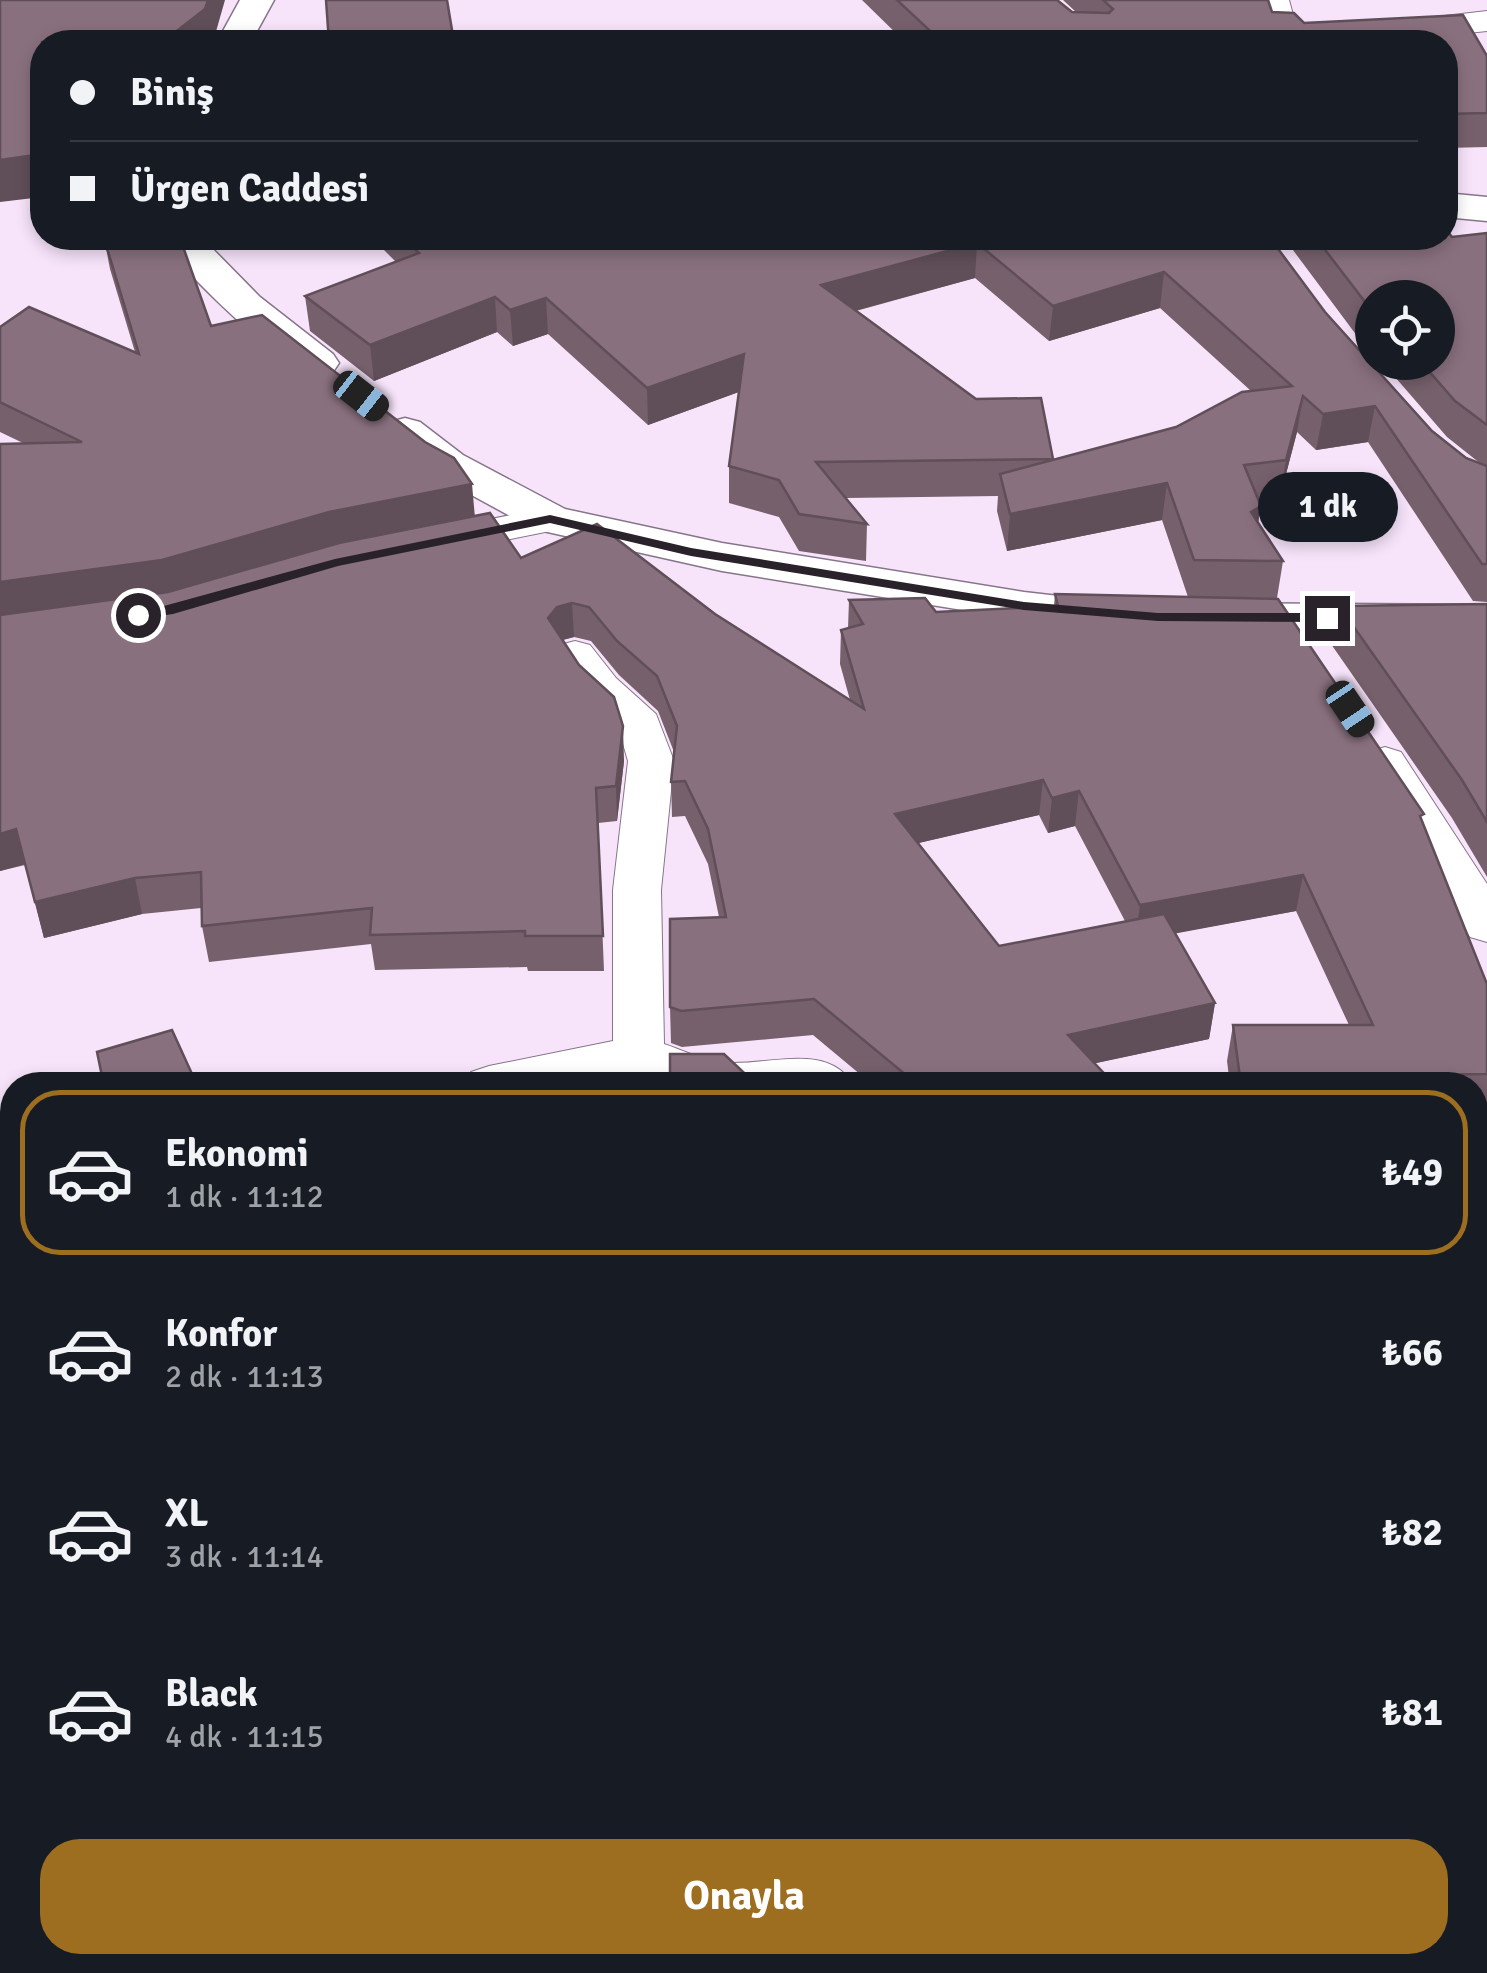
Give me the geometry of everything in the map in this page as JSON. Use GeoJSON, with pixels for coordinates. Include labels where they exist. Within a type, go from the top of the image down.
{"type":"FeatureCollection","features":[{"type":"Feature","properties":{"kind":"street"},"geometry":{"type":"LineString","coordinates":[[241,30],[257,0]]}},
{"type":"Feature","properties":{"kind":"street"},"geometry":{"type":"LineString","coordinates":[[1273,0],[1282,30]]}},
{"type":"Feature","properties":{"kind":"street"},"geometry":{"type":"LineString","coordinates":[[1408,30],[1487,21]]}},
{"type":"Feature","properties":{"kind":"street"},"geometry":{"type":"LineString","coordinates":[[1458,206],[1487,209]]}},
{"type":"Feature","properties":{"kind":"street"},"geometry":{"type":"LineString","coordinates":[[192,250],[246,306],[447,464],[550,519],[660,546],[1074,612],[1168,617],[1487,619]]}},
{"type":"Feature","properties":{"kind":"street"},"geometry":{"type":"LineString","coordinates":[[394,551],[550,519]]}},
{"type":"Feature","properties":{"kind":"street"},"geometry":{"type":"LineString","coordinates":[[1287,617],[1321,667]]}},
{"type":"Feature","properties":{"kind":"street"},"geometry":{"type":"LineString","coordinates":[[575,655],[600,688],[640,724],[651,761],[637,890],[639,1055]]}},
{"type":"Feature","properties":{"kind":"street"},"geometry":{"type":"LineString","coordinates":[[1366,732],[1432,831],[1487,924]]}},
{"type":"Feature","properties":{"kind":"street"},"geometry":{"type":"LineString","coordinates":[[554,1072],[639,1055],[689,1072]]}},
{"type":"Feature","properties":{"kind":"building"},"geometry":{"type":"Polygon","coordinates":[[[0,0],[208,0],[205,9],[178,30],[30,30],[30,156],[0,160],[0,0]]]}},
{"type":"Feature","properties":{"kind":"building"},"geometry":{"type":"Polygon","coordinates":[[[326,0],[447,0],[452,30],[328,30],[326,0]]]}},
{"type":"Feature","properties":{"kind":"building"},"geometry":{"type":"Polygon","coordinates":[[[897,0],[1057,0],[1072,12],[1109,13],[1113,9],[1103,0],[1268,0],[1272,12],[1294,13],[1304,23],[1463,15],[1487,56],[1487,113],[1458,114],[1458,30],[929,30],[897,0]]]}},
{"type":"Feature","properties":{"kind":"building"},"geometry":{"type":"Polygon","coordinates":[[[1487,233],[1487,425],[1455,401],[1437,380],[1455,380],[1455,280],[1355,280],[1355,289],[1325,250],[1458,250],[1458,236],[1487,233]]]}},
{"type":"Feature","properties":{"kind":"building"},"geometry":{"type":"Polygon","coordinates":[[[108,250],[184,250],[211,326],[262,315],[425,442],[454,458],[472,484],[329,512],[162,560],[0,582],[0,444],[82,442],[0,402],[0,327],[29,307],[139,354],[108,250]]]}},
{"type":"Feature","properties":{"kind":"building"},"geometry":{"type":"Polygon","coordinates":[[[416,250],[951,250],[821,285],[976,399],[1041,398],[1053,459],[816,462],[867,524],[799,514],[779,480],[729,466],[744,354],[647,388],[546,298],[510,310],[495,297],[370,345],[305,296],[419,253],[416,250]]]}},
{"type":"Feature","properties":{"kind":"building"},"geometry":{"type":"Polygon","coordinates":[[[985,250],[1279,250],[1355,345],[1355,380],[1386,380],[1432,431],[1466,458],[1487,466],[1487,564],[1482,564],[1375,406],[1323,414],[1303,396],[1286,460],[1244,465],[1261,506],[1251,512],[1283,561],[1194,560],[1167,483],[1010,514],[1000,474],[1176,427],[1242,392],[1292,386],[1164,272],[1053,306],[985,250]]]}},
{"type":"Feature","properties":{"kind":"building"},"geometry":{"type":"Polygon","coordinates":[[[490,513],[521,558],[597,524],[715,614],[864,709],[841,630],[863,624],[849,600],[925,598],[936,612],[1058,606],[1055,594],[1278,599],[1424,814],[1420,816],[1487,984],[1487,1072],[1239,1072],[1233,1025],[1373,1025],[1303,875],[1140,905],[1079,791],[1052,798],[1043,780],[895,814],[999,946],[1164,914],[1215,1003],[1068,1035],[1103,1072],[902,1072],[814,999],[681,1011],[670,1007],[670,919],[726,917],[708,829],[685,781],[671,782],[677,726],[657,676],[617,641],[589,607],[572,603],[557,607],[548,618],[579,665],[614,697],[623,726],[616,786],[596,788],[603,936],[525,936],[525,931],[370,935],[372,908],[202,926],[201,872],[135,878],[35,902],[16,829],[0,834],[0,615],[168,592],[339,543],[490,513]]]}},
{"type":"Feature","properties":{"kind":"building"},"geometry":{"type":"Polygon","coordinates":[[[1487,604],[1487,822],[1462,780],[1339,606],[1487,604]]]}},
{"type":"Feature","properties":{"kind":"building"},"geometry":{"type":"Polygon","coordinates":[[[172,1030],[191,1072],[101,1072],[97,1052],[172,1030]]]}},
{"type":"Feature","properties":{"kind":"building"},"geometry":{"type":"Polygon","coordinates":[[[670,1054],[724,1054],[743,1072],[670,1072],[670,1054]]]}},
{"type":"Feature","properties":{"kind":"route"},"geometry":{"type":"LineString","coordinates":[[138,615],[173,610],[335,563],[550,519],[691,552],[1024,606],[1158,617],[1327,618]]}}]}
